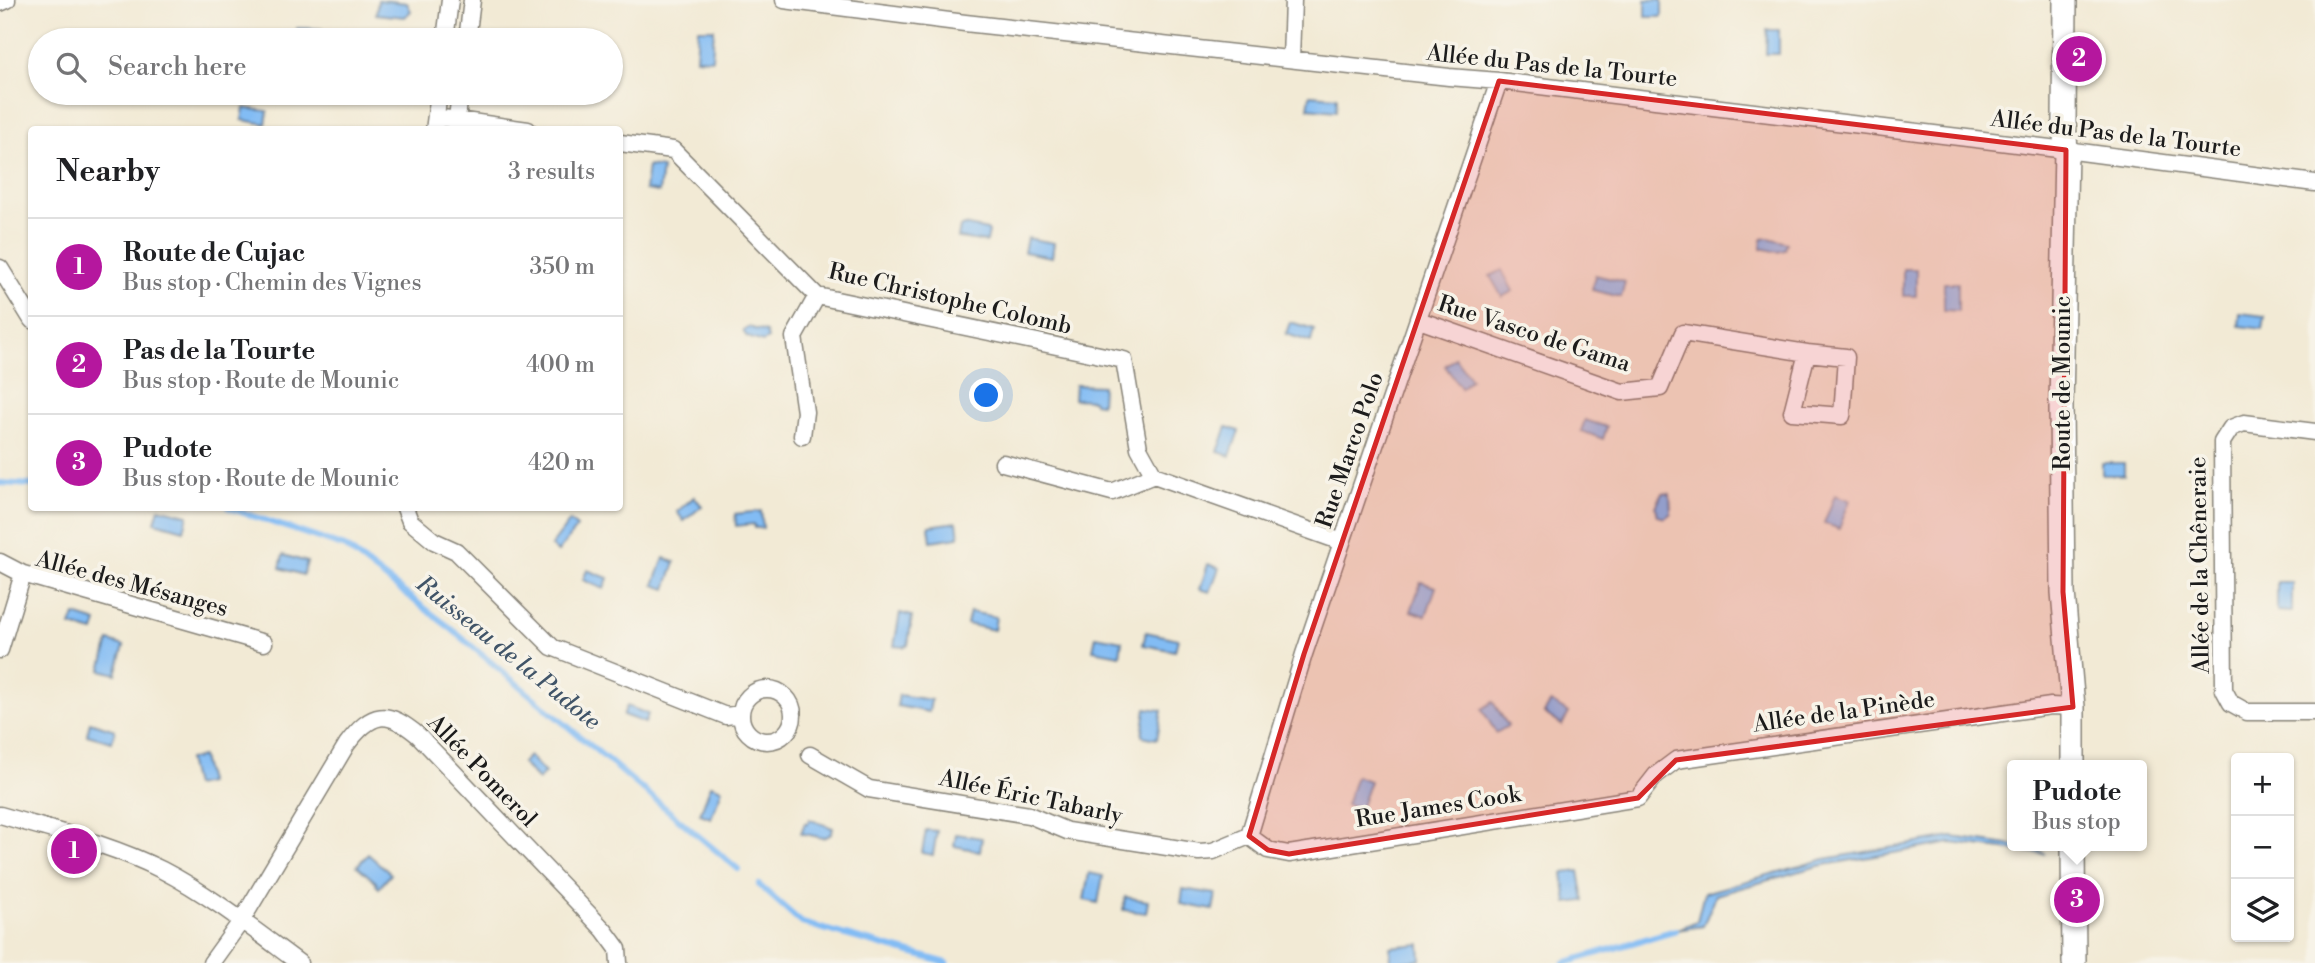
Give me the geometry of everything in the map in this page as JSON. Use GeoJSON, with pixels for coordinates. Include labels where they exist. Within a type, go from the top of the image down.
{"type":"FeatureCollection","features":[{"type":"Feature","properties":{"kind":"main road","name":"Route de Mounic"},"geometry":{"type":"LineString","coordinates":[[2065,0],[2063,592],[2073,707],[2073,760]]}},
{"type":"Feature","properties":{"kind":"main road"},"geometry":{"type":"LineString","coordinates":[[2073,851],[2074,963]]}},
{"type":"Feature","properties":{"kind":"street"},"geometry":{"type":"LineString","coordinates":[[0,3],[6,0]]}},
{"type":"Feature","properties":{"kind":"street"},"geometry":{"type":"LineString","coordinates":[[446,28],[450,0]]}},
{"type":"Feature","properties":{"kind":"street"},"geometry":{"type":"LineString","coordinates":[[468,28],[472,0]]}},
{"type":"Feature","properties":{"kind":"street","name":"Allée du Pas de la Tourte"},"geometry":{"type":"LineString","coordinates":[[784,0],[1291,60],[1499,81],[2315,183]]}},
{"type":"Feature","properties":{"kind":"street"},"geometry":{"type":"LineString","coordinates":[[1291,60],[1293,0]]}},
{"type":"Feature","properties":{"kind":"street","name":"Rue Marco Polo"},"geometry":{"type":"LineString","coordinates":[[1249,836],[1304,654],[1499,81]]}},
{"type":"Feature","properties":{"kind":"street"},"geometry":{"type":"LineString","coordinates":[[437,105],[435,123],[456,125],[458,105]]}},
{"type":"Feature","properties":{"kind":"street","name":"Rue Christophe Colomb"},"geometry":{"type":"LineString","coordinates":[[623,142],[673,150],[817,296],[1124,360],[1139,448],[1154,475]]}},
{"type":"Feature","properties":{"kind":"street"},"geometry":{"type":"LineString","coordinates":[[0,268],[28,314]]}},
{"type":"Feature","properties":{"kind":"street"},"geometry":{"type":"LineString","coordinates":[[802,436],[805,412],[794,337],[817,296]]}},
{"type":"Feature","properties":{"kind":"street","name":"Rue Vasco de Gama"},"geometry":{"type":"LineString","coordinates":[[1419,320],[1622,392],[1660,388],[1683,333],[1846,357],[1842,416],[1792,412],[1807,352]]}},
{"type":"Feature","properties":{"kind":"street","name":"Allée de la Chêneraie"},"geometry":{"type":"LineString","coordinates":[[2315,432],[2244,423],[2231,428],[2222,442],[2224,690],[2231,702],[2247,712],[2315,712]]}},
{"type":"Feature","properties":{"kind":"street"},"geometry":{"type":"LineString","coordinates":[[1003,463],[1112,492],[1154,475],[1342,542]]}},
{"type":"Feature","properties":{"kind":"street"},"geometry":{"type":"LineString","coordinates":[[406,511],[410,521],[433,541],[456,551],[552,647],[726,716],[740,714]]}},
{"type":"Feature","properties":{"kind":"street"},"geometry":{"type":"LineString","coordinates":[[0,562],[23,573]]}},
{"type":"Feature","properties":{"kind":"street","name":"Allée des Mésanges"},"geometry":{"type":"LineString","coordinates":[[0,650],[23,573],[264,643]]}},
{"type":"Feature","properties":{"kind":"street","name":"Allée de la Pinède"},"geometry":{"type":"LineString","coordinates":[[1638,798],[1656,775],[1676,760],[2055,705],[2073,707]]}},
{"type":"Feature","properties":{"kind":"street","name":"Allée Pomerol"},"geometry":{"type":"LineString","coordinates":[[211,963],[242,920],[347,744],[363,724],[382,717],[401,721],[419,736],[604,930],[618,949],[619,963]]}},
{"type":"Feature","properties":{"kind":"street","name":"Allée Éric Tabarly"},"geometry":{"type":"LineString","coordinates":[[810,755],[869,789],[1029,815],[1068,831],[1199,852],[1213,851],[1249,836]]}},
{"type":"Feature","properties":{"kind":"street","name":"Rue James Cook"},"geometry":{"type":"LineString","coordinates":[[1249,836],[1268,850],[1289,854],[1638,798]]}},
{"type":"Feature","properties":{"kind":"street"},"geometry":{"type":"LineString","coordinates":[[0,816],[100,844],[163,870],[242,920],[299,963]]}},
{"type":"Feature","properties":{"kind":"highlighted area"},"geometry":{"type":"Polygon","coordinates":[[[1499,81],[2066,150],[2063,592],[2073,707],[1676,760],[1638,798],[1289,854],[1268,850],[1249,836],[1304,654],[1499,81]]]}},
{"type":"Feature","properties":{"kind":"water"},"geometry":{"type":"Polygon","coordinates":[[[378,0],[407,3],[411,11],[405,17],[376,14],[378,0]]]}},
{"type":"Feature","properties":{"kind":"water"},"geometry":{"type":"Polygon","coordinates":[[[1646,0],[1662,0],[1662,17],[1646,17],[1646,0]]]}},
{"type":"Feature","properties":{"kind":"water"},"geometry":{"type":"Polygon","coordinates":[[[698,29],[714,29],[712,59],[696,58],[698,29]]]}},
{"type":"Feature","properties":{"kind":"water"},"geometry":{"type":"Polygon","coordinates":[[[1767,30],[1779,30],[1779,54],[1766,54],[1767,30]]]}},
{"type":"Feature","properties":{"kind":"water"},"geometry":{"type":"Polygon","coordinates":[[[1310,95],[1337,97],[1336,111],[1308,108],[1310,95]]]}},
{"type":"Feature","properties":{"kind":"water"},"geometry":{"type":"Polygon","coordinates":[[[244,108],[268,111],[266,124],[242,120],[244,108]]]}},
{"type":"Feature","properties":{"kind":"water"},"geometry":{"type":"Polygon","coordinates":[[[648,166],[662,168],[659,192],[645,190],[648,166]]]}},
{"type":"Feature","properties":{"kind":"water"},"geometry":{"type":"Polygon","coordinates":[[[963,225],[987,230],[987,242],[958,238],[963,225]]]}},
{"type":"Feature","properties":{"kind":"water"},"geometry":{"type":"Polygon","coordinates":[[[1027,238],[1054,243],[1052,257],[1024,252],[1027,238]]]}},
{"type":"Feature","properties":{"kind":"water"},"geometry":{"type":"Polygon","coordinates":[[[1762,239],[1787,243],[1785,250],[1778,252],[1761,248],[1762,239]]]}},
{"type":"Feature","properties":{"kind":"water"},"geometry":{"type":"Polygon","coordinates":[[[1903,269],[1916,269],[1916,296],[1903,296],[1903,269]]]}},
{"type":"Feature","properties":{"kind":"water"},"geometry":{"type":"Polygon","coordinates":[[[1502,270],[1513,291],[1502,297],[1490,276],[1502,270]]]}},
{"type":"Feature","properties":{"kind":"water"},"geometry":{"type":"Polygon","coordinates":[[[1595,275],[1625,282],[1621,297],[1592,290],[1595,275]]]}},
{"type":"Feature","properties":{"kind":"water"},"geometry":{"type":"Polygon","coordinates":[[[1944,283],[1958,283],[1958,311],[1944,310],[1944,283]]]}},
{"type":"Feature","properties":{"kind":"water"},"geometry":{"type":"Polygon","coordinates":[[[2240,313],[2265,316],[2263,329],[2239,326],[2240,313]]]}},
{"type":"Feature","properties":{"kind":"water"},"geometry":{"type":"Polygon","coordinates":[[[1290,322],[1314,329],[1311,342],[1286,334],[1290,322]]]}},
{"type":"Feature","properties":{"kind":"water"},"geometry":{"type":"Polygon","coordinates":[[[748,327],[766,332],[768,339],[763,342],[747,337],[743,331],[748,327]]]}},
{"type":"Feature","properties":{"kind":"water"},"geometry":{"type":"Polygon","coordinates":[[[1455,358],[1471,379],[1461,388],[1445,366],[1455,358]]]}},
{"type":"Feature","properties":{"kind":"water"},"geometry":{"type":"Polygon","coordinates":[[[1075,385],[1102,386],[1101,404],[1094,403],[1093,400],[1074,399],[1075,385]]]}},
{"type":"Feature","properties":{"kind":"water"},"geometry":{"type":"Polygon","coordinates":[[[1585,420],[1607,427],[1603,439],[1581,431],[1585,420]]]}},
{"type":"Feature","properties":{"kind":"water"},"geometry":{"type":"Polygon","coordinates":[[[1227,427],[1239,431],[1230,456],[1218,452],[1227,427]]]}},
{"type":"Feature","properties":{"kind":"water"},"geometry":{"type":"Polygon","coordinates":[[[2102,463],[2124,463],[2124,475],[2102,475],[2102,463]]]}},
{"type":"Feature","properties":{"kind":"water"},"geometry":{"type":"Polygon","coordinates":[[[1662,493],[1670,494],[1671,513],[1665,518],[1658,516],[1656,507],[1662,493]]]}},
{"type":"Feature","properties":{"kind":"water"},"geometry":{"type":"Polygon","coordinates":[[[1835,495],[1850,500],[1839,529],[1824,523],[1835,495]]]}},
{"type":"Feature","properties":{"kind":"water"},"geometry":{"type":"Polygon","coordinates":[[[694,497],[702,506],[684,521],[677,512],[694,497]]]}},
{"type":"Feature","properties":{"kind":"water"},"geometry":{"type":"Polygon","coordinates":[[[158,511],[188,515],[184,530],[155,522],[158,511]]]}},
{"type":"Feature","properties":{"kind":"water"},"geometry":{"type":"Polygon","coordinates":[[[761,511],[763,528],[755,528],[754,524],[736,526],[735,514],[761,511]]]}},
{"type":"Feature","properties":{"kind":"water"},"geometry":{"type":"Polygon","coordinates":[[[570,521],[577,527],[558,552],[551,546],[570,521]]]}},
{"type":"Feature","properties":{"kind":"water"},"geometry":{"type":"Polygon","coordinates":[[[957,522],[959,537],[931,541],[929,526],[957,522]]]}},
{"type":"Feature","properties":{"kind":"water"},"geometry":{"type":"Polygon","coordinates":[[[283,555],[307,562],[303,575],[280,568],[283,555]]]}},
{"type":"Feature","properties":{"kind":"water"},"geometry":{"type":"Polygon","coordinates":[[[664,558],[675,562],[666,589],[654,585],[664,558]]]}},
{"type":"Feature","properties":{"kind":"water"},"geometry":{"type":"Polygon","coordinates":[[[1208,564],[1219,568],[1210,592],[1200,589],[1208,564]]]}},
{"type":"Feature","properties":{"kind":"water"},"geometry":{"type":"Polygon","coordinates":[[[587,570],[608,578],[604,589],[583,580],[587,570]]]}},
{"type":"Feature","properties":{"kind":"water"},"geometry":{"type":"Polygon","coordinates":[[[1421,582],[1436,587],[1426,616],[1411,611],[1421,582]]]}},
{"type":"Feature","properties":{"kind":"water"},"geometry":{"type":"Polygon","coordinates":[[[2277,582],[2292,582],[2292,612],[2277,611],[2277,582]]]}},
{"type":"Feature","properties":{"kind":"water"},"geometry":{"type":"Polygon","coordinates":[[[970,612],[996,617],[994,630],[967,624],[970,612]]]}},
{"type":"Feature","properties":{"kind":"water"},"geometry":{"type":"Polygon","coordinates":[[[900,613],[912,616],[908,645],[904,647],[894,646],[900,613]]]}},
{"type":"Feature","properties":{"kind":"water"},"geometry":{"type":"Polygon","coordinates":[[[75,615],[97,622],[94,632],[71,626],[75,615]]]}},
{"type":"Feature","properties":{"kind":"water"},"geometry":{"type":"Polygon","coordinates":[[[1146,632],[1178,639],[1175,651],[1143,645],[1146,632]]]}},
{"type":"Feature","properties":{"kind":"water"},"geometry":{"type":"Polygon","coordinates":[[[1096,636],[1122,641],[1120,655],[1093,650],[1096,636]]]}},
{"type":"Feature","properties":{"kind":"water"},"geometry":{"type":"Polygon","coordinates":[[[109,641],[124,646],[116,674],[101,670],[109,641]]]}},
{"type":"Feature","properties":{"kind":"water"},"geometry":{"type":"Polygon","coordinates":[[[899,695],[931,700],[929,712],[897,706],[899,695]]]}},
{"type":"Feature","properties":{"kind":"water"},"geometry":{"type":"Polygon","coordinates":[[[1493,702],[1508,726],[1496,733],[1482,709],[1493,702]]]}},
{"type":"Feature","properties":{"kind":"water"},"geometry":{"type":"Polygon","coordinates":[[[1551,702],[1569,713],[1562,725],[1544,713],[1551,702]]]}},
{"type":"Feature","properties":{"kind":"water"},"geometry":{"type":"Polygon","coordinates":[[[627,706],[648,714],[645,723],[623,715],[627,706]]]}},
{"type":"Feature","properties":{"kind":"water"},"geometry":{"type":"Polygon","coordinates":[[[1146,708],[1162,710],[1157,739],[1142,736],[1146,708]]]}},
{"type":"Feature","properties":{"kind":"water"},"geometry":{"type":"Polygon","coordinates":[[[90,722],[115,730],[112,742],[87,735],[90,722]]]}},
{"type":"Feature","properties":{"kind":"water"},"geometry":{"type":"Polygon","coordinates":[[[529,756],[545,773],[538,780],[522,763],[529,756]]]}},
{"type":"Feature","properties":{"kind":"water"},"geometry":{"type":"Polygon","coordinates":[[[202,757],[208,783],[194,786],[188,760],[202,757]]]}},
{"type":"Feature","properties":{"kind":"water"},"geometry":{"type":"Polygon","coordinates":[[[1356,776],[1370,781],[1360,809],[1346,805],[1356,776]]]}},
{"type":"Feature","properties":{"kind":"water"},"geometry":{"type":"Polygon","coordinates":[[[711,785],[722,789],[711,818],[700,814],[711,785]]]}},
{"type":"Feature","properties":{"kind":"water"},"geometry":{"type":"Polygon","coordinates":[[[809,819],[833,828],[830,835],[823,838],[801,833],[809,819]]]}},
{"type":"Feature","properties":{"kind":"water"},"geometry":{"type":"Polygon","coordinates":[[[926,830],[937,831],[933,855],[922,853],[926,830]]]}},
{"type":"Feature","properties":{"kind":"water"},"geometry":{"type":"Polygon","coordinates":[[[956,834],[982,838],[980,851],[954,846],[956,834]]]}},
{"type":"Feature","properties":{"kind":"water"},"geometry":{"type":"Polygon","coordinates":[[[1952,837],[2007,845],[2007,849],[1951,843],[1818,866],[1716,895],[1703,926],[1676,930],[1697,921],[1704,893],[1825,859],[1952,837]]]}},
{"type":"Feature","properties":{"kind":"water"},"geometry":{"type":"Polygon","coordinates":[[[2020,851],[2041,851],[2046,854],[2020,851]]]}},
{"type":"Feature","properties":{"kind":"water"},"geometry":{"type":"Polygon","coordinates":[[[368,854],[391,874],[379,888],[377,883],[357,866],[368,854]]]}},
{"type":"Feature","properties":{"kind":"water"},"geometry":{"type":"Polygon","coordinates":[[[1579,871],[1584,901],[1567,903],[1563,873],[1579,871]]]}},
{"type":"Feature","properties":{"kind":"water"},"geometry":{"type":"Polygon","coordinates":[[[1089,873],[1103,876],[1098,903],[1084,900],[1089,873]]]}},
{"type":"Feature","properties":{"kind":"water"},"geometry":{"type":"Polygon","coordinates":[[[1183,889],[1216,894],[1213,910],[1181,904],[1183,889]]]}},
{"type":"Feature","properties":{"kind":"water"},"geometry":{"type":"Polygon","coordinates":[[[1125,897],[1148,901],[1146,913],[1123,910],[1125,897]]]}},
{"type":"Feature","properties":{"kind":"water"},"geometry":{"type":"Polygon","coordinates":[[[1420,944],[1421,960],[1391,963],[1390,947],[1420,944]]]}},
{"type":"Feature","properties":{"kind":"waterway","name":"Ruisseau de la Pudote"},"geometry":{"type":"LineString","coordinates":[[0,483],[28,485]]}},
{"type":"Feature","properties":{"kind":"waterway","name":"Ruisseau de la Pudote"},"geometry":{"type":"LineString","coordinates":[[238,511],[345,547],[449,627],[738,869]]}},
{"type":"Feature","properties":{"kind":"waterway","name":"Ruisseau de la Pudote"},"geometry":{"type":"LineString","coordinates":[[759,885],[802,923],[947,963]]}},
{"type":"Feature","properties":{"kind":"waterway","name":"Ruisseau de la Pudote"},"geometry":{"type":"LineString","coordinates":[[1564,963],[1676,930]]}},
{"type":"Feature","properties":{"kind":"place","name":"Pas de la Tourte"},"geometry":{"type":"Point","coordinates":[2079,59]}},
{"type":"Feature","properties":{"kind":"place","name":"Route de Cujac"},"geometry":{"type":"Point","coordinates":[74,851]}},
{"type":"Feature","properties":{"kind":"place","name":"Pudote"},"geometry":{"type":"Point","coordinates":[2077,900]}}]}
